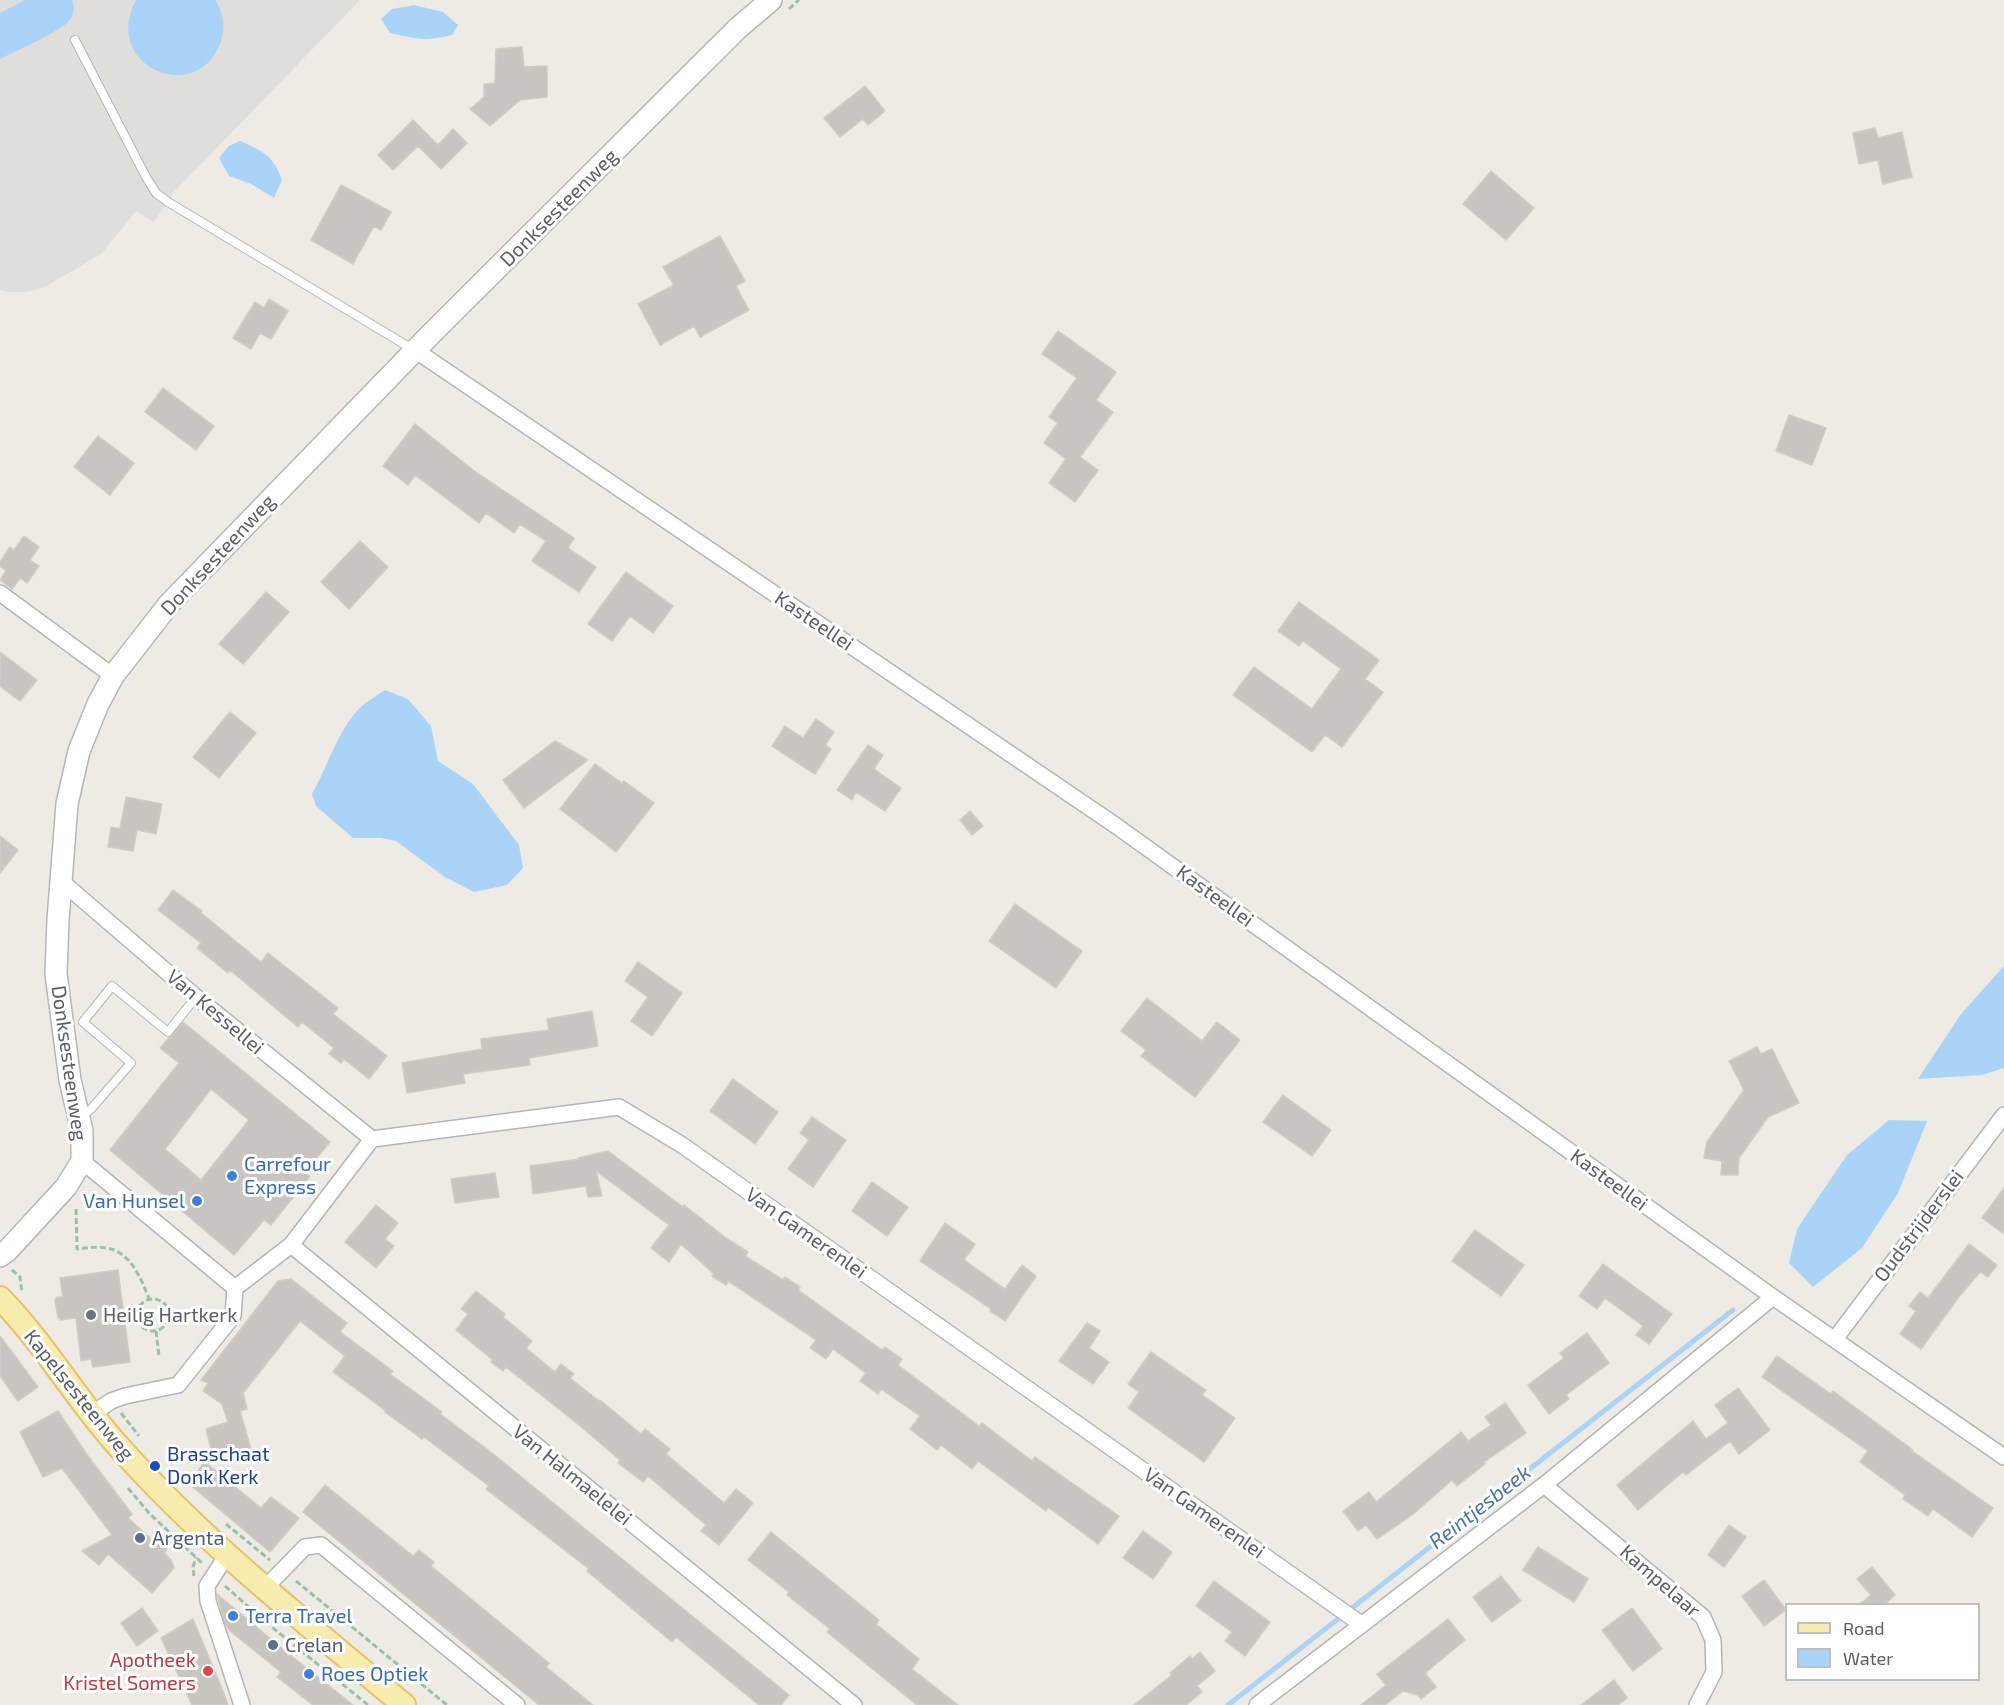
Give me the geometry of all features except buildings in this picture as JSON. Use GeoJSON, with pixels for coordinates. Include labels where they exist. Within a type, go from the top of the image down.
{"type":"FeatureCollection","features":[{"type":"Feature","properties":{"kind":"main road","name":"Kapelsesteenweg"},"geometry":{"type":"LineString","coordinates":[[0,1298],[118,1447],[176,1508],[264,1589],[404,1705]]}},
{"type":"Feature","properties":{"kind":"street","name":"Donksesteenweg"},"geometry":{"type":"LineString","coordinates":[[0,1256],[66,1187],[82,1161],[82,1131],[70,1080],[56,974],[58,921],[67,804],[79,751],[98,704],[113,676],[169,604],[415,350],[738,28],[771,0]]}},
{"type":"Feature","properties":{"kind":"street","name":"Kasteellei"},"geometry":{"type":"LineString","coordinates":[[415,350],[1115,825],[1773,1298],[2004,1457]]}},
{"type":"Feature","properties":{"kind":"street"},"geometry":{"type":"LineString","coordinates":[[0,593],[113,676]]}},
{"type":"Feature","properties":{"kind":"street","name":"Van Kessellei"},"geometry":{"type":"LineString","coordinates":[[62,881],[196,997],[372,1139]]}},
{"type":"Feature","properties":{"kind":"street","name":"Van Gamerenlei"},"geometry":{"type":"LineString","coordinates":[[372,1139],[619,1107],[692,1152],[1361,1624]]}},
{"type":"Feature","properties":{"kind":"street","name":"Oudstrijderslei"},"geometry":{"type":"LineString","coordinates":[[1835,1339],[2004,1115]]}},
{"type":"Feature","properties":{"kind":"street"},"geometry":{"type":"LineString","coordinates":[[91,1414],[111,1401],[125,1396],[178,1385],[233,1316],[235,1288],[291,1245],[372,1139]]}},
{"type":"Feature","properties":{"kind":"street"},"geometry":{"type":"LineString","coordinates":[[82,1161],[235,1288]]}},
{"type":"Feature","properties":{"kind":"street","name":"Van Halmaelelei"},"geometry":{"type":"LineString","coordinates":[[291,1245],[854,1705]]}},
{"type":"Feature","properties":{"kind":"street"},"geometry":{"type":"LineString","coordinates":[[1257,1705],[1544,1485],[1773,1298]]}},
{"type":"Feature","properties":{"kind":"street","name":"Kampelaar"},"geometry":{"type":"LineString","coordinates":[[1544,1485],[1703,1617],[1713,1640],[1714,1672],[1697,1705]]}},
{"type":"Feature","properties":{"kind":"street"},"geometry":{"type":"LineString","coordinates":[[264,1589],[305,1546],[321,1545],[517,1705]]}},
{"type":"Feature","properties":{"kind":"street"},"geometry":{"type":"LineString","coordinates":[[227,1555],[207,1586],[208,1601],[242,1705]]}},
{"type":"Feature","properties":{"kind":"lane"},"geometry":{"type":"LineString","coordinates":[[75,40],[156,193],[415,350]]}},
{"type":"Feature","properties":{"kind":"lane"},"geometry":{"type":"LineString","coordinates":[[79,1119],[91,1109],[132,1063],[83,1022],[112,986],[168,1032],[196,997]]}},
{"type":"Feature","properties":{"kind":"path"},"geometry":{"type":"LineString","coordinates":[[76,1209],[77,1249],[104,1247],[119,1251],[135,1269],[149,1299],[163,1303],[168,1311],[167,1321],[156,1330],[150,1330],[141,1325],[137,1316],[140,1305],[149,1299]]}},
{"type":"Feature","properties":{"kind":"path"},"geometry":{"type":"LineString","coordinates":[[20,1277],[22,1293],[29,1302]]}},
{"type":"Feature","properties":{"kind":"path"},"geometry":{"type":"LineString","coordinates":[[156,1330],[159,1356]]}},
{"type":"Feature","properties":{"kind":"path"},"geometry":{"type":"LineString","coordinates":[[111,1401],[142,1441]]}},
{"type":"Feature","properties":{"kind":"path"},"geometry":{"type":"LineString","coordinates":[[219,1518],[447,1705]]}},
{"type":"Feature","properties":{"kind":"shaded area"},"geometry":{"type":"Polygon","coordinates":[[[0,0],[360,0],[174,192],[154,222],[136,211],[101,254],[45,287],[27,292],[9,292],[0,290],[0,0]]]}},
{"type":"Feature","properties":{"kind":"water"},"geometry":{"type":"Polygon","coordinates":[[[25,0],[72,0],[73,15],[68,22],[55,31],[0,59],[0,13],[25,0]]]}},
{"type":"Feature","properties":{"kind":"water"},"geometry":{"type":"Polygon","coordinates":[[[136,0],[215,0],[222,16],[223,33],[220,44],[208,63],[191,73],[173,75],[156,70],[141,59],[131,43],[129,23],[136,0]]]}},
{"type":"Feature","properties":{"kind":"water"},"geometry":{"type":"Polygon","coordinates":[[[414,5],[443,12],[458,25],[452,35],[421,39],[390,33],[381,19],[392,9],[414,5]]]}},
{"type":"Feature","properties":{"kind":"water"},"geometry":{"type":"Polygon","coordinates":[[[240,141],[261,151],[275,165],[282,180],[274,198],[251,184],[229,176],[219,158],[229,146],[240,141]]]}},
{"type":"Feature","properties":{"kind":"water"},"geometry":{"type":"Polygon","coordinates":[[[385,690],[408,699],[431,726],[438,761],[473,784],[519,845],[523,868],[507,885],[474,892],[445,877],[396,841],[381,838],[353,838],[316,806],[312,794],[344,729],[361,707],[385,690]]]}},
{"type":"Feature","properties":{"kind":"water"},"geometry":{"type":"Polygon","coordinates":[[[2004,966],[2004,1068],[1982,1075],[1918,1079],[1961,1014],[2004,966]]]}},
{"type":"Feature","properties":{"kind":"water"},"geometry":{"type":"Polygon","coordinates":[[[1889,1120],[1927,1121],[1898,1193],[1862,1248],[1813,1287],[1789,1263],[1797,1229],[1847,1155],[1889,1120]]]}},
{"type":"Feature","properties":{"kind":"waterway","name":"Reintjesbeek"},"geometry":{"type":"LineString","coordinates":[[1228,1705],[1733,1310]]}},
{"type":"Feature","properties":{"kind":"place","name":"Carrefour Express"},"geometry":{"type":"Point","coordinates":[232,1176]}},
{"type":"Feature","properties":{"kind":"place","name":"Van Hunsel"},"geometry":{"type":"Point","coordinates":[197,1201]}},
{"type":"Feature","properties":{"kind":"place","name":"Heilig Hartkerk"},"geometry":{"type":"Point","coordinates":[91,1315]}},
{"type":"Feature","properties":{"kind":"place","name":"Brasschaat Donk Kerk"},"geometry":{"type":"Point","coordinates":[155,1466]}},
{"type":"Feature","properties":{"kind":"place","name":"Argenta"},"geometry":{"type":"Point","coordinates":[140,1538]}},
{"type":"Feature","properties":{"kind":"place","name":"Terra Travel"},"geometry":{"type":"Point","coordinates":[233,1616]}},
{"type":"Feature","properties":{"kind":"place","name":"Crelan"},"geometry":{"type":"Point","coordinates":[273,1645]}},
{"type":"Feature","properties":{"kind":"place","name":"Apotheek Kristel Somers"},"geometry":{"type":"Point","coordinates":[208,1671]}},
{"type":"Feature","properties":{"kind":"place","name":"Roes Optiek"},"geometry":{"type":"Point","coordinates":[309,1674]}}]}
